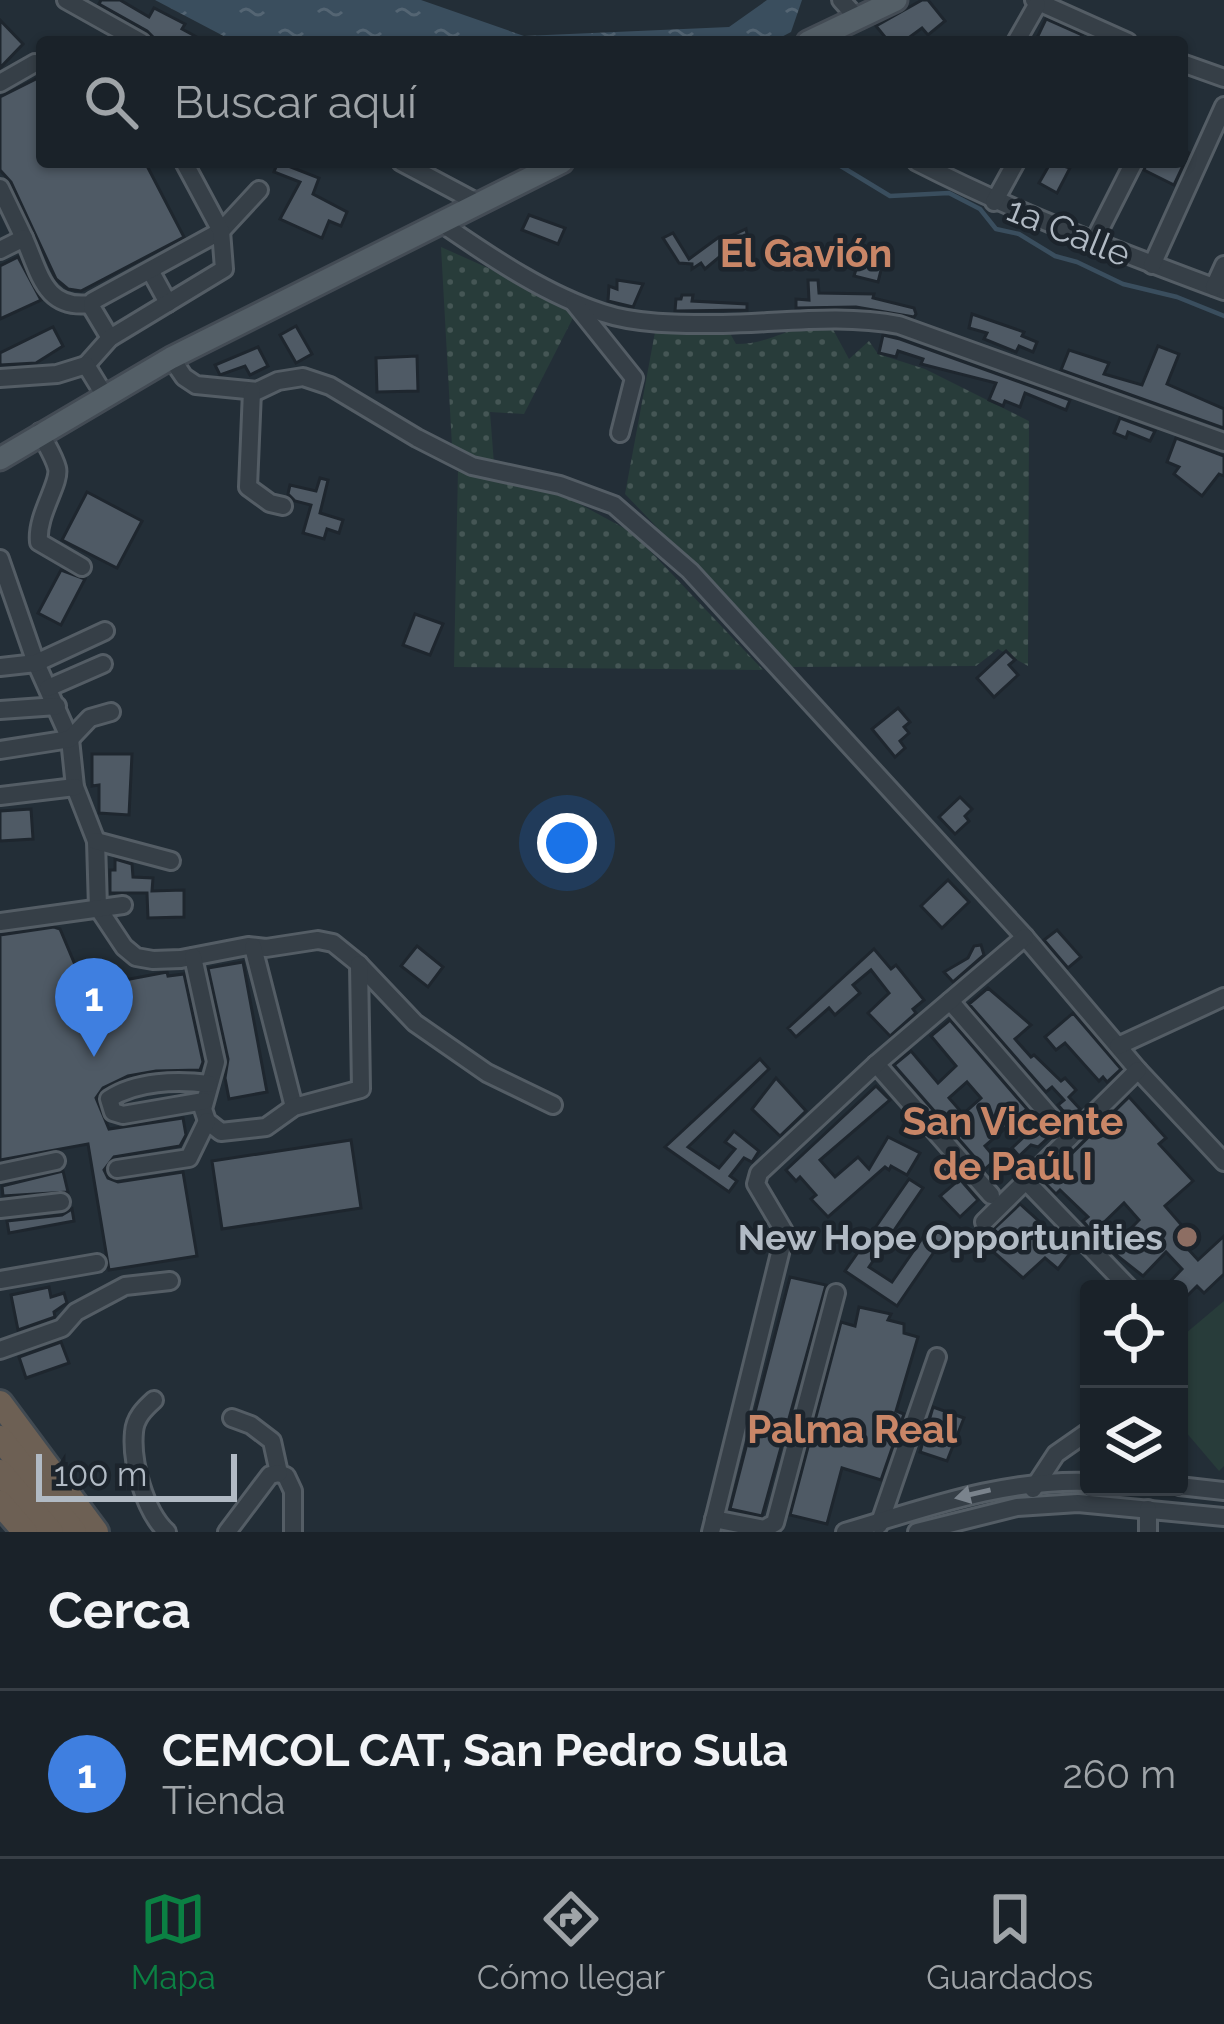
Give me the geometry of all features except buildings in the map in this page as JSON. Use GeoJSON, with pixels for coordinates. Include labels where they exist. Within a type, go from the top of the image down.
{"type":"FeatureCollection","features":[{"type":"Feature","properties":{"kind":"highway"},"geometry":{"type":"LineString","coordinates":[[0,1402],[96,1532]]}},
{"type":"Feature","properties":{"kind":"highway"},"geometry":{"type":"LineString","coordinates":[[0,1438],[52,1528]]}},
{"type":"Feature","properties":{"kind":"highway"},"geometry":{"type":"LineString","coordinates":[[0,1472],[52,1528]]}},
{"type":"Feature","properties":{"kind":"highway"},"geometry":{"type":"LineString","coordinates":[[0,1503],[52,1528]]}},
{"type":"Feature","properties":{"kind":"main road"},"geometry":{"type":"LineString","coordinates":[[821,36],[896,0]]}},
{"type":"Feature","properties":{"kind":"main road"},"geometry":{"type":"LineString","coordinates":[[0,459],[171,358],[550,168]]}},
{"type":"Feature","properties":{"kind":"street"},"geometry":{"type":"LineString","coordinates":[[66,0],[130,36]]}},
{"type":"Feature","properties":{"kind":"street"},"geometry":{"type":"LineString","coordinates":[[842,0],[858,19]]}},
{"type":"Feature","properties":{"kind":"street"},"geometry":{"type":"LineString","coordinates":[[1019,36],[1036,2],[1085,34]]}},
{"type":"Feature","properties":{"kind":"street"},"geometry":{"type":"LineString","coordinates":[[0,83],[35,63]]}},
{"type":"Feature","properties":{"kind":"street"},"geometry":{"type":"LineString","coordinates":[[1188,65],[1224,78]]}},
{"type":"Feature","properties":{"kind":"street"},"geometry":{"type":"LineString","coordinates":[[1152,265],[1224,106]]}},
{"type":"Feature","properties":{"kind":"street"},"geometry":{"type":"LineString","coordinates":[[0,378],[57,374],[86,365],[110,338],[224,269],[220,231],[187,168]]}},
{"type":"Feature","properties":{"kind":"street"},"geometry":{"type":"LineString","coordinates":[[412,168],[478,203]]}},
{"type":"Feature","properties":{"kind":"street"},"geometry":{"type":"LineString","coordinates":[[994,202],[1013,168]]}},
{"type":"Feature","properties":{"kind":"street"},"geometry":{"type":"LineString","coordinates":[[1093,243],[1131,168]]}},
{"type":"Feature","properties":{"kind":"street","name":"1a Calle"},"geometry":{"type":"LineString","coordinates":[[946,169],[994,202],[1219,289]]}},
{"type":"Feature","properties":{"kind":"street"},"geometry":{"type":"LineString","coordinates":[[0,188],[52,296],[68,304],[91,304],[220,231],[259,190]]}},
{"type":"Feature","properties":{"kind":"street"},"geometry":{"type":"LineString","coordinates":[[441,223],[514,272],[603,314],[721,324],[844,319],[898,325],[1224,442]]}},
{"type":"Feature","properties":{"kind":"street"},"geometry":{"type":"LineString","coordinates":[[0,250],[24,238]]}},
{"type":"Feature","properties":{"kind":"street"},"geometry":{"type":"LineString","coordinates":[[1219,289],[1224,265]]}},
{"type":"Feature","properties":{"kind":"street"},"geometry":{"type":"LineString","coordinates":[[151,272],[168,303]]}},
{"type":"Feature","properties":{"kind":"street"},"geometry":{"type":"LineString","coordinates":[[569,298],[634,378],[620,433]]}},
{"type":"Feature","properties":{"kind":"street"},"geometry":{"type":"LineString","coordinates":[[91,304],[110,338]]}},
{"type":"Feature","properties":{"kind":"street"},"geometry":{"type":"LineString","coordinates":[[171,358],[196,386],[252,391],[303,377],[364,403],[472,466],[560,485],[614,505],[690,571],[1224,1162]]}},
{"type":"Feature","properties":{"kind":"street"},"geometry":{"type":"LineString","coordinates":[[86,365],[105,396]]}},
{"type":"Feature","properties":{"kind":"street"},"geometry":{"type":"LineString","coordinates":[[252,391],[248,487],[283,506]]}},
{"type":"Feature","properties":{"kind":"street"},"geometry":{"type":"LineString","coordinates":[[40,432],[57,477],[42,509],[39,542],[82,567]]}},
{"type":"Feature","properties":{"kind":"street"},"geometry":{"type":"LineString","coordinates":[[0,559],[36,663],[70,740],[74,787],[96,841],[98,908],[124,947],[136,957],[153,960],[318,940],[333,943],[415,1023],[487,1073],[553,1105]]}},
{"type":"Feature","properties":{"kind":"street"},"geometry":{"type":"LineString","coordinates":[[0,667],[36,663],[105,632]]}},
{"type":"Feature","properties":{"kind":"street"},"geometry":{"type":"LineString","coordinates":[[48,688],[103,664]]}},
{"type":"Feature","properties":{"kind":"street"},"geometry":{"type":"LineString","coordinates":[[0,710],[57,706]]}},
{"type":"Feature","properties":{"kind":"street"},"geometry":{"type":"LineString","coordinates":[[0,750],[70,740],[90,718],[111,712]]}},
{"type":"Feature","properties":{"kind":"street"},"geometry":{"type":"LineString","coordinates":[[0,796],[74,787]]}},
{"type":"Feature","properties":{"kind":"street"},"geometry":{"type":"LineString","coordinates":[[96,841],[171,861]]}},
{"type":"Feature","properties":{"kind":"street"},"geometry":{"type":"LineString","coordinates":[[0,922],[124,905]]}},
{"type":"Feature","properties":{"kind":"street"},"geometry":{"type":"LineString","coordinates":[[836,1292],[775,1522],[764,1529],[713,1526],[785,1233],[756,1184],[759,1173],[876,1064],[1025,937]]}},
{"type":"Feature","properties":{"kind":"street"},"geometry":{"type":"LineString","coordinates":[[254,947],[294,1107]]}},
{"type":"Feature","properties":{"kind":"street"},"geometry":{"type":"LineString","coordinates":[[117,1169],[188,1158],[216,1062],[193,957]]}},
{"type":"Feature","properties":{"kind":"street"},"geometry":{"type":"LineString","coordinates":[[207,1102],[123,1115],[113,1112],[109,1099],[165,1083],[207,1102],[220,1132],[239,1132],[266,1127],[294,1107],[361,1089],[359,964]]}},
{"type":"Feature","properties":{"kind":"street"},"geometry":{"type":"LineString","coordinates":[[1118,1046],[1224,997]]}},
{"type":"Feature","properties":{"kind":"street"},"geometry":{"type":"LineString","coordinates":[[950,1001],[1069,1138]]}},
{"type":"Feature","properties":{"kind":"street"},"geometry":{"type":"LineString","coordinates":[[876,1064],[991,1195]]}},
{"type":"Feature","properties":{"kind":"street"},"geometry":{"type":"LineString","coordinates":[[985,1222],[1138,1070]]}},
{"type":"Feature","properties":{"kind":"street"},"geometry":{"type":"LineString","coordinates":[[0,1173],[56,1161]]}},
{"type":"Feature","properties":{"kind":"street"},"geometry":{"type":"LineString","coordinates":[[1026,1181],[1121,1280]]}},
{"type":"Feature","properties":{"kind":"street"},"geometry":{"type":"LineString","coordinates":[[0,1209],[62,1202]]}},
{"type":"Feature","properties":{"kind":"street"},"geometry":{"type":"LineString","coordinates":[[0,1260],[2,1280],[97,1263]]}},
{"type":"Feature","properties":{"kind":"street"},"geometry":{"type":"LineString","coordinates":[[0,1350],[62,1328],[76,1312],[125,1286],[170,1281]]}},
{"type":"Feature","properties":{"kind":"street"},"geometry":{"type":"LineString","coordinates":[[878,1527],[937,1357]]}},
{"type":"Feature","properties":{"kind":"street"},"geometry":{"type":"LineString","coordinates":[[154,1400],[141,1412],[133,1434],[149,1506],[154,1520],[167,1532]]}},
{"type":"Feature","properties":{"kind":"street"},"geometry":{"type":"LineString","coordinates":[[232,1418],[272,1441],[279,1473]]}},
{"type":"Feature","properties":{"kind":"street"},"geometry":{"type":"LineString","coordinates":[[1028,1507],[1035,1483],[1056,1454],[1080,1441]]}},
{"type":"Feature","properties":{"kind":"street"},"geometry":{"type":"LineString","coordinates":[[227,1532],[270,1474],[279,1473],[286,1476],[293,1491],[293,1532]]}},
{"type":"Feature","properties":{"kind":"street"},"geometry":{"type":"LineString","coordinates":[[844,1532],[878,1527],[964,1495],[1035,1483],[1080,1490]]}},
{"type":"Feature","properties":{"kind":"street"},"geometry":{"type":"LineString","coordinates":[[1188,1487],[1224,1491]]}},
{"type":"Feature","properties":{"kind":"street"},"geometry":{"type":"LineString","coordinates":[[917,1532],[1080,1493]]}},
{"type":"Feature","properties":{"kind":"street"},"geometry":{"type":"LineString","coordinates":[[1105,1496],[1148,1509],[1224,1517]]}},
{"type":"Feature","properties":{"kind":"street"},"geometry":{"type":"LineString","coordinates":[[1148,1509],[1148,1532]]}},
{"type":"Feature","properties":{"kind":"green space"},"geometry":{"type":"Polygon","coordinates":[[[441,247],[578,308],[524,414],[490,412],[494,464],[452,446],[441,247]]]}},
{"type":"Feature","properties":{"kind":"green space"},"geometry":{"type":"Polygon","coordinates":[[[829,322],[849,359],[869,341],[878,354],[925,369],[1029,421],[1028,666],[998,649],[976,666],[791,667],[625,494],[655,332],[726,326],[736,344],[829,322]]]}},
{"type":"Feature","properties":{"kind":"green space"},"geometry":{"type":"Polygon","coordinates":[[[458,470],[565,496],[633,533],[763,670],[454,667],[458,470]]]}},
{"type":"Feature","properties":{"kind":"green space"},"geometry":{"type":"Polygon","coordinates":[[[1224,1301],[1224,1466],[1219,1471],[1188,1435],[1188,1331],[1224,1301]]]}},
{"type":"Feature","properties":{"kind":"water"},"geometry":{"type":"Polygon","coordinates":[[[155,0],[421,0],[524,36],[224,36],[155,0]]]}},
{"type":"Feature","properties":{"kind":"water"},"geometry":{"type":"Polygon","coordinates":[[[767,0],[802,0],[791,32],[783,36],[524,36],[729,27],[767,0]]]}},
{"type":"Feature","properties":{"kind":"waterway"},"geometry":{"type":"LineString","coordinates":[[844,168],[890,196],[949,193],[980,209],[996,229],[1019,234],[1055,256],[1123,284],[1177,297],[1224,316]]}},
{"type":"Feature","properties":{"kind":"place","name":"CEMCOL CAT, San Pedro Sula"},"geometry":{"type":"Point","coordinates":[94,1057]}},
{"type":"Feature","properties":{"kind":"place","name":"New Hope Opportunities"},"geometry":{"type":"Point","coordinates":[1187,1237]}},
{"type":"Feature","properties":{"kind":"district","name":"El Gavión"},"geometry":{"type":"Point","coordinates":[806,253]}},
{"type":"Feature","properties":{"kind":"district","name":"San Vicente de Paúl I"},"geometry":{"type":"Point","coordinates":[1013,1144]}},
{"type":"Feature","properties":{"kind":"district","name":"Palma Real"},"geometry":{"type":"Point","coordinates":[852,1429]}}]}
